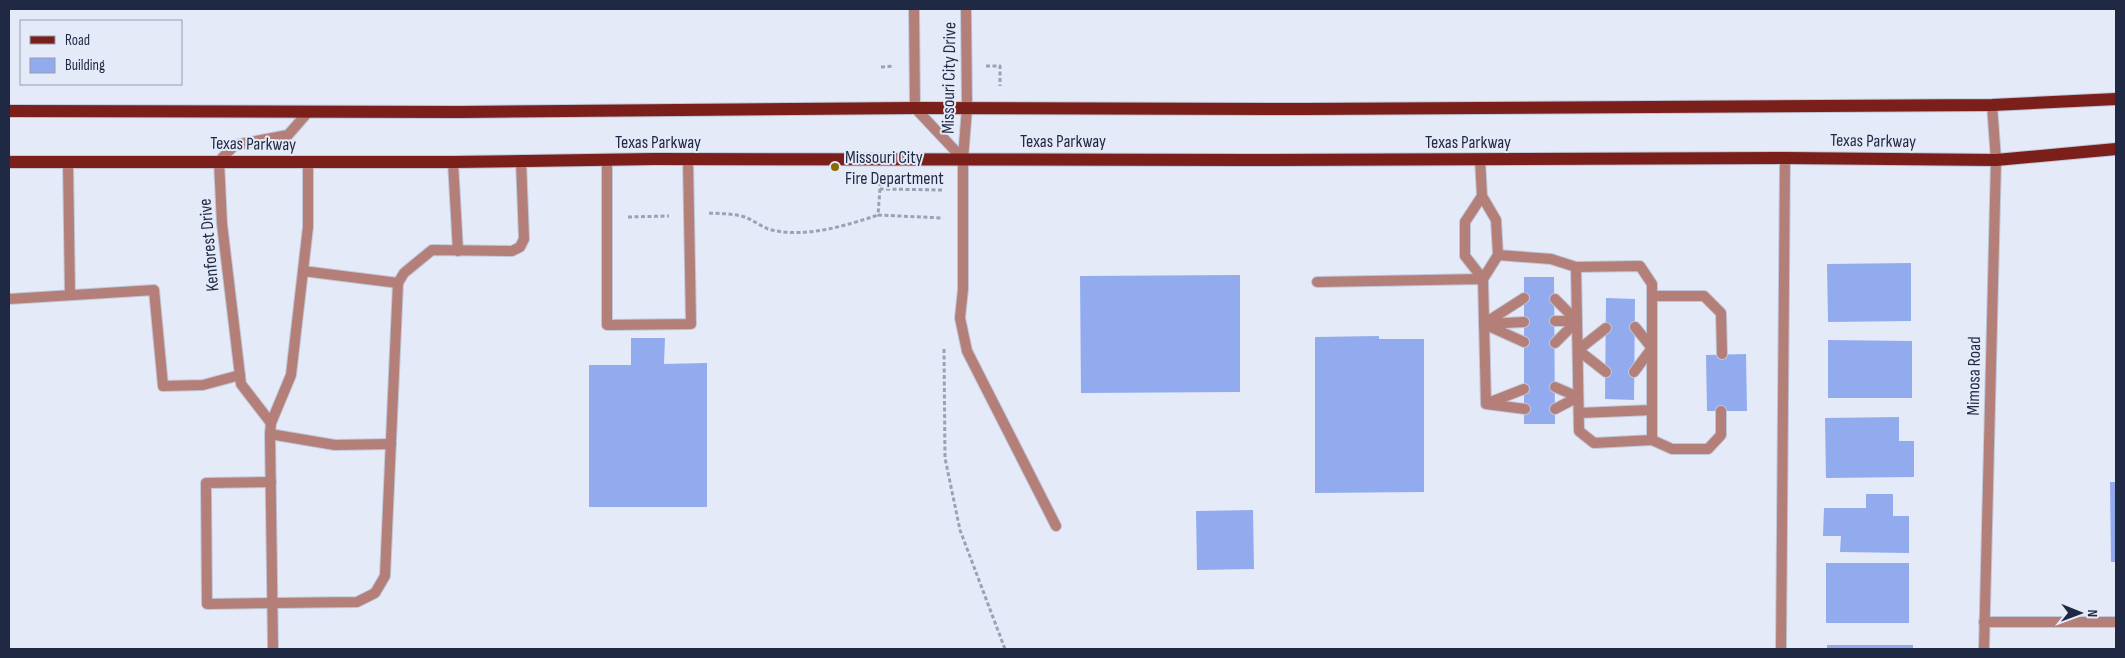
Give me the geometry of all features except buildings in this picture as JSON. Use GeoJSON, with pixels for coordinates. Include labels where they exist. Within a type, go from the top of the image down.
{"type":"FeatureCollection","features":[{"type":"Feature","properties":{"kind":"main road","name":"Texas Parkway"},"geometry":{"type":"LineString","coordinates":[[9,111],[460,112],[915,108],[1304,109],[1992,104],[2116,99]]}},
{"type":"Feature","properties":{"kind":"main road","name":"Texas Parkway"},"geometry":{"type":"LineString","coordinates":[[9,162],[1785,158],[1996,160],[2116,149]]}},
{"type":"Feature","properties":{"kind":"street","name":"Missouri City Drive"},"geometry":{"type":"LineString","coordinates":[[914,9],[915,108],[963,159]]}},
{"type":"Feature","properties":{"kind":"street","name":"Missouri City Drive"},"geometry":{"type":"LineString","coordinates":[[963,159],[967,108],[966,9]]}},
{"type":"Feature","properties":{"kind":"street","name":"Mimosa Road"},"geometry":{"type":"LineString","coordinates":[[1984,649],[1996,160],[1992,104]]}},
{"type":"Feature","properties":{"kind":"street"},"geometry":{"type":"LineString","coordinates":[[219,161],[235,145],[288,135],[309,112]]}},
{"type":"Feature","properties":{"kind":"street"},"geometry":{"type":"LineString","coordinates":[[1781,649],[1785,158]]}},
{"type":"Feature","properties":{"kind":"street"},"geometry":{"type":"LineString","coordinates":[[963,159],[963,289],[960,318],[967,351],[1056,526]]}},
{"type":"Feature","properties":{"kind":"street"},"geometry":{"type":"LineString","coordinates":[[1480,159],[1482,196],[1496,220],[1498,255],[1483,279],[1486,404]]}},
{"type":"Feature","properties":{"kind":"street"},"geometry":{"type":"LineString","coordinates":[[271,482],[206,483],[207,604],[357,602],[375,593],[385,576],[398,283],[404,273],[432,250],[512,251],[520,247],[524,239],[521,160]]}},
{"type":"Feature","properties":{"kind":"street"},"geometry":{"type":"LineString","coordinates":[[607,160],[607,325],[691,324],[688,160]]}},
{"type":"Feature","properties":{"kind":"street","name":"Kenforest Drive"},"geometry":{"type":"LineString","coordinates":[[219,161],[222,224],[241,384],[270,429]]}},
{"type":"Feature","properties":{"kind":"street"},"geometry":{"type":"LineString","coordinates":[[68,162],[70,295]]}},
{"type":"Feature","properties":{"kind":"street"},"geometry":{"type":"LineString","coordinates":[[273,649],[270,429],[291,375],[308,227],[308,162]]}},
{"type":"Feature","properties":{"kind":"street"},"geometry":{"type":"LineString","coordinates":[[453,162],[458,251]]}},
{"type":"Feature","properties":{"kind":"street"},"geometry":{"type":"LineString","coordinates":[[1482,196],[1464,222],[1465,256],[1483,279]]}},
{"type":"Feature","properties":{"kind":"street"},"geometry":{"type":"LineString","coordinates":[[1498,255],[1551,259],[1576,266],[1640,266],[1652,284],[1652,440]]}},
{"type":"Feature","properties":{"kind":"street"},"geometry":{"type":"LineString","coordinates":[[1576,266],[1579,431],[1594,443],[1652,440],[1672,449],[1708,449],[1721,435],[1721,411]]}},
{"type":"Feature","properties":{"kind":"street"},"geometry":{"type":"LineString","coordinates":[[303,271],[398,283]]}},
{"type":"Feature","properties":{"kind":"street"},"geometry":{"type":"LineString","coordinates":[[1316,282],[1483,279]]}},
{"type":"Feature","properties":{"kind":"street"},"geometry":{"type":"LineString","coordinates":[[9,299],[154,290],[163,386],[203,384],[240,375]]}},
{"type":"Feature","properties":{"kind":"street"},"geometry":{"type":"LineString","coordinates":[[1652,296],[1704,296],[1721,313],[1722,354]]}},
{"type":"Feature","properties":{"kind":"street"},"geometry":{"type":"LineString","coordinates":[[1484,324],[1524,298]]}},
{"type":"Feature","properties":{"kind":"street"},"geometry":{"type":"LineString","coordinates":[[1554,299],[1577,321]]}},
{"type":"Feature","properties":{"kind":"street"},"geometry":{"type":"LineString","coordinates":[[1555,322],[1577,321]]}},
{"type":"Feature","properties":{"kind":"street"},"geometry":{"type":"LineString","coordinates":[[1555,343],[1577,321]]}},
{"type":"Feature","properties":{"kind":"street"},"geometry":{"type":"LineString","coordinates":[[1484,324],[1524,322]]}},
{"type":"Feature","properties":{"kind":"street"},"geometry":{"type":"LineString","coordinates":[[1484,324],[1524,342]]}},
{"type":"Feature","properties":{"kind":"street"},"geometry":{"type":"LineString","coordinates":[[1635,326],[1652,348]]}},
{"type":"Feature","properties":{"kind":"street"},"geometry":{"type":"LineString","coordinates":[[1578,350],[1606,328]]}},
{"type":"Feature","properties":{"kind":"street"},"geometry":{"type":"LineString","coordinates":[[1634,372],[1652,348]]}},
{"type":"Feature","properties":{"kind":"street"},"geometry":{"type":"LineString","coordinates":[[1578,350],[1606,372]]}},
{"type":"Feature","properties":{"kind":"street"},"geometry":{"type":"LineString","coordinates":[[1555,387],[1578,397]]}},
{"type":"Feature","properties":{"kind":"street"},"geometry":{"type":"LineString","coordinates":[[1486,404],[1524,388]]}},
{"type":"Feature","properties":{"kind":"street"},"geometry":{"type":"LineString","coordinates":[[1555,409],[1578,397]]}},
{"type":"Feature","properties":{"kind":"street"},"geometry":{"type":"LineString","coordinates":[[1486,404],[1525,409]]}},
{"type":"Feature","properties":{"kind":"street"},"geometry":{"type":"LineString","coordinates":[[1578,413],[1652,410]]}},
{"type":"Feature","properties":{"kind":"street"},"geometry":{"type":"LineString","coordinates":[[270,429],[335,445],[391,444]]}},
{"type":"Feature","properties":{"kind":"street"},"geometry":{"type":"LineString","coordinates":[[1984,622],[2116,622]]}},
{"type":"Feature","properties":{"kind":"path"},"geometry":{"type":"LineString","coordinates":[[881,66],[897,66]]}},
{"type":"Feature","properties":{"kind":"path"},"geometry":{"type":"LineString","coordinates":[[982,66],[1000,66],[1000,86]]}},
{"type":"Feature","properties":{"kind":"path"},"geometry":{"type":"LineString","coordinates":[[878,215],[880,182]]}},
{"type":"Feature","properties":{"kind":"path"},"geometry":{"type":"LineString","coordinates":[[880,189],[944,190]]}},
{"type":"Feature","properties":{"kind":"path"},"geometry":{"type":"LineString","coordinates":[[706,213],[736,214],[767,228],[806,232],[853,224],[878,215],[946,218]]}},
{"type":"Feature","properties":{"kind":"path"},"geometry":{"type":"LineString","coordinates":[[618,217],[678,216]]}},
{"type":"Feature","properties":{"kind":"path"},"geometry":{"type":"LineString","coordinates":[[946,344],[943,353],[945,458],[960,530],[1005,649]]}},
{"type":"Feature","properties":{"kind":"place","name":"Missouri City Fire Department"},"geometry":{"type":"Point","coordinates":[835,167]}}]}
